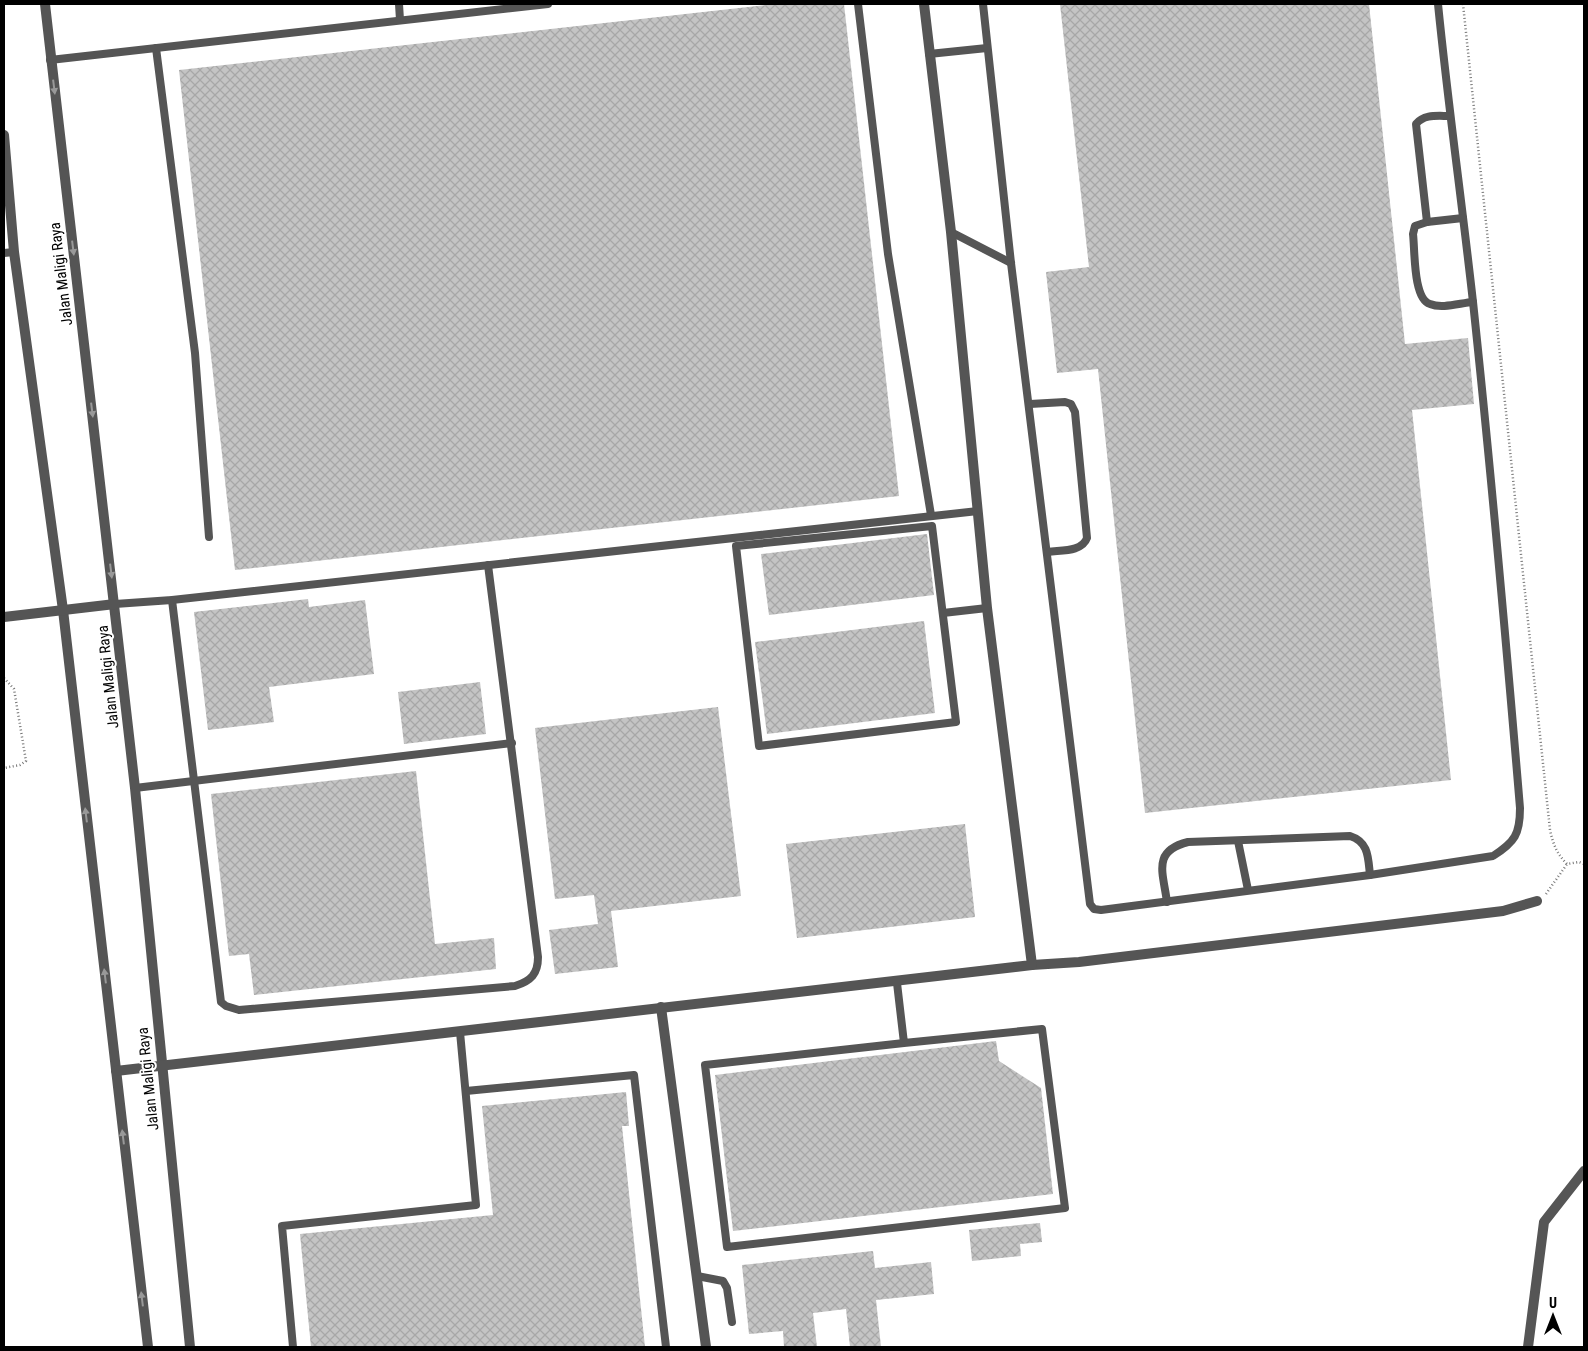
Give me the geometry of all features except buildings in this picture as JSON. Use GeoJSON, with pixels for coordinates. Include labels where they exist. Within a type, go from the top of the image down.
{"type":"FeatureCollection","features":[{"type":"Feature","properties":{"kind":"street","name":"Jalan Maligi Raya"},"geometry":{"type":"LineString","coordinates":[[45,4],[135,788],[190,1347]]}},
{"type":"Feature","properties":{"kind":"street"},"geometry":{"type":"LineString","coordinates":[[924,4],[951,232],[987,608],[1032,965]]}},
{"type":"Feature","properties":{"kind":"street","name":"Jalan Maligi Raya"},"geometry":{"type":"LineString","coordinates":[[4,135],[9,252],[63,610],[148,1347]]}},
{"type":"Feature","properties":{"kind":"street"},"geometry":{"type":"LineString","coordinates":[[4,616],[115,604]]}},
{"type":"Feature","properties":{"kind":"street"},"geometry":{"type":"LineString","coordinates":[[116,1071],[1032,965],[1079,962],[1503,911],[1537,901]]}},
{"type":"Feature","properties":{"kind":"street"},"geometry":{"type":"LineString","coordinates":[[661,1007],[706,1347]]}},
{"type":"Feature","properties":{"kind":"street"},"geometry":{"type":"LineString","coordinates":[[1528,1347],[1544,1222],[1584,1171]]}},
{"type":"Feature","properties":{"kind":"lane"},"geometry":{"type":"LineString","coordinates":[[399,4],[400,20]]}},
{"type":"Feature","properties":{"kind":"lane"},"geometry":{"type":"LineString","coordinates":[[50,60],[548,4]]}},
{"type":"Feature","properties":{"kind":"lane"},"geometry":{"type":"LineString","coordinates":[[858,4],[888,254],[931,516]]}},
{"type":"Feature","properties":{"kind":"lane"},"geometry":{"type":"LineString","coordinates":[[983,4],[1012,263],[1090,904],[1094,909],[1101,910],[1370,876],[1493,856],[1506,848],[1518,833],[1520,821],[1503,609],[1473,302],[1449,116],[1438,4]]}},
{"type":"Feature","properties":{"kind":"lane"},"geometry":{"type":"LineString","coordinates":[[156,48],[195,353],[208,537]]}},
{"type":"Feature","properties":{"kind":"lane"},"geometry":{"type":"LineString","coordinates":[[929,54],[987,48]]}},
{"type":"Feature","properties":{"kind":"lane"},"geometry":{"type":"LineString","coordinates":[[1427,222],[1416,124],[1420,119],[1426,117],[1449,116]]}},
{"type":"Feature","properties":{"kind":"lane"},"geometry":{"type":"LineString","coordinates":[[1463,218],[1417,224],[1414,230],[1418,292],[1424,302],[1432,305],[1473,302]]}},
{"type":"Feature","properties":{"kind":"lane"},"geometry":{"type":"LineString","coordinates":[[951,232],[1012,263]]}},
{"type":"Feature","properties":{"kind":"lane"},"geometry":{"type":"LineString","coordinates":[[1030,404],[1065,402],[1072,404],[1075,412],[1085,544],[1080,548],[1048,552]]}},
{"type":"Feature","properties":{"kind":"lane"},"geometry":{"type":"LineString","coordinates":[[115,604],[172,600],[978,511]]}},
{"type":"Feature","properties":{"kind":"lane"},"geometry":{"type":"LineString","coordinates":[[932,526],[943,613],[956,722],[759,746],[736,546],[932,526]]}},
{"type":"Feature","properties":{"kind":"lane"},"geometry":{"type":"LineString","coordinates":[[172,600],[219,997],[226,1006],[239,1010],[515,986],[525,983],[536,974],[538,957],[488,565]]}},
{"type":"Feature","properties":{"kind":"lane"},"geometry":{"type":"LineString","coordinates":[[943,613],[987,608]]}},
{"type":"Feature","properties":{"kind":"lane"},"geometry":{"type":"LineString","coordinates":[[135,788],[512,743]]}},
{"type":"Feature","properties":{"kind":"lane"},"geometry":{"type":"LineString","coordinates":[[1167,902],[1162,865],[1166,854],[1173,846],[1188,842],[1350,836],[1360,839],[1365,846],[1370,876]]}},
{"type":"Feature","properties":{"kind":"lane"},"geometry":{"type":"LineString","coordinates":[[1238,841],[1248,890]]}},
{"type":"Feature","properties":{"kind":"lane"},"geometry":{"type":"LineString","coordinates":[[896,982],[904,1043]]}},
{"type":"Feature","properties":{"kind":"lane"},"geometry":{"type":"LineString","coordinates":[[1042,1029],[1065,1208],[727,1246],[705,1065],[904,1043],[1042,1029]]}},
{"type":"Feature","properties":{"kind":"lane"},"geometry":{"type":"LineString","coordinates":[[293,1347],[282,1226],[476,1206],[460,1032]]}},
{"type":"Feature","properties":{"kind":"lane"},"geometry":{"type":"LineString","coordinates":[[466,1091],[634,1075],[666,1347]]}},
{"type":"Feature","properties":{"kind":"lane"},"geometry":{"type":"LineString","coordinates":[[697,1276],[723,1281],[728,1288],[732,1322]]}},
{"type":"Feature","properties":{"kind":"path"},"geometry":{"type":"LineString","coordinates":[[1463,4],[1550,830],[1556,852],[1567,864]]}},
{"type":"Feature","properties":{"kind":"path"},"geometry":{"type":"LineString","coordinates":[[4,678],[14,688],[26,761],[20,765],[4,768]]}},
{"type":"Feature","properties":{"kind":"path"},"geometry":{"type":"LineString","coordinates":[[1537,901],[1551,888],[1567,864],[1579,862],[1584,864]]}}]}
